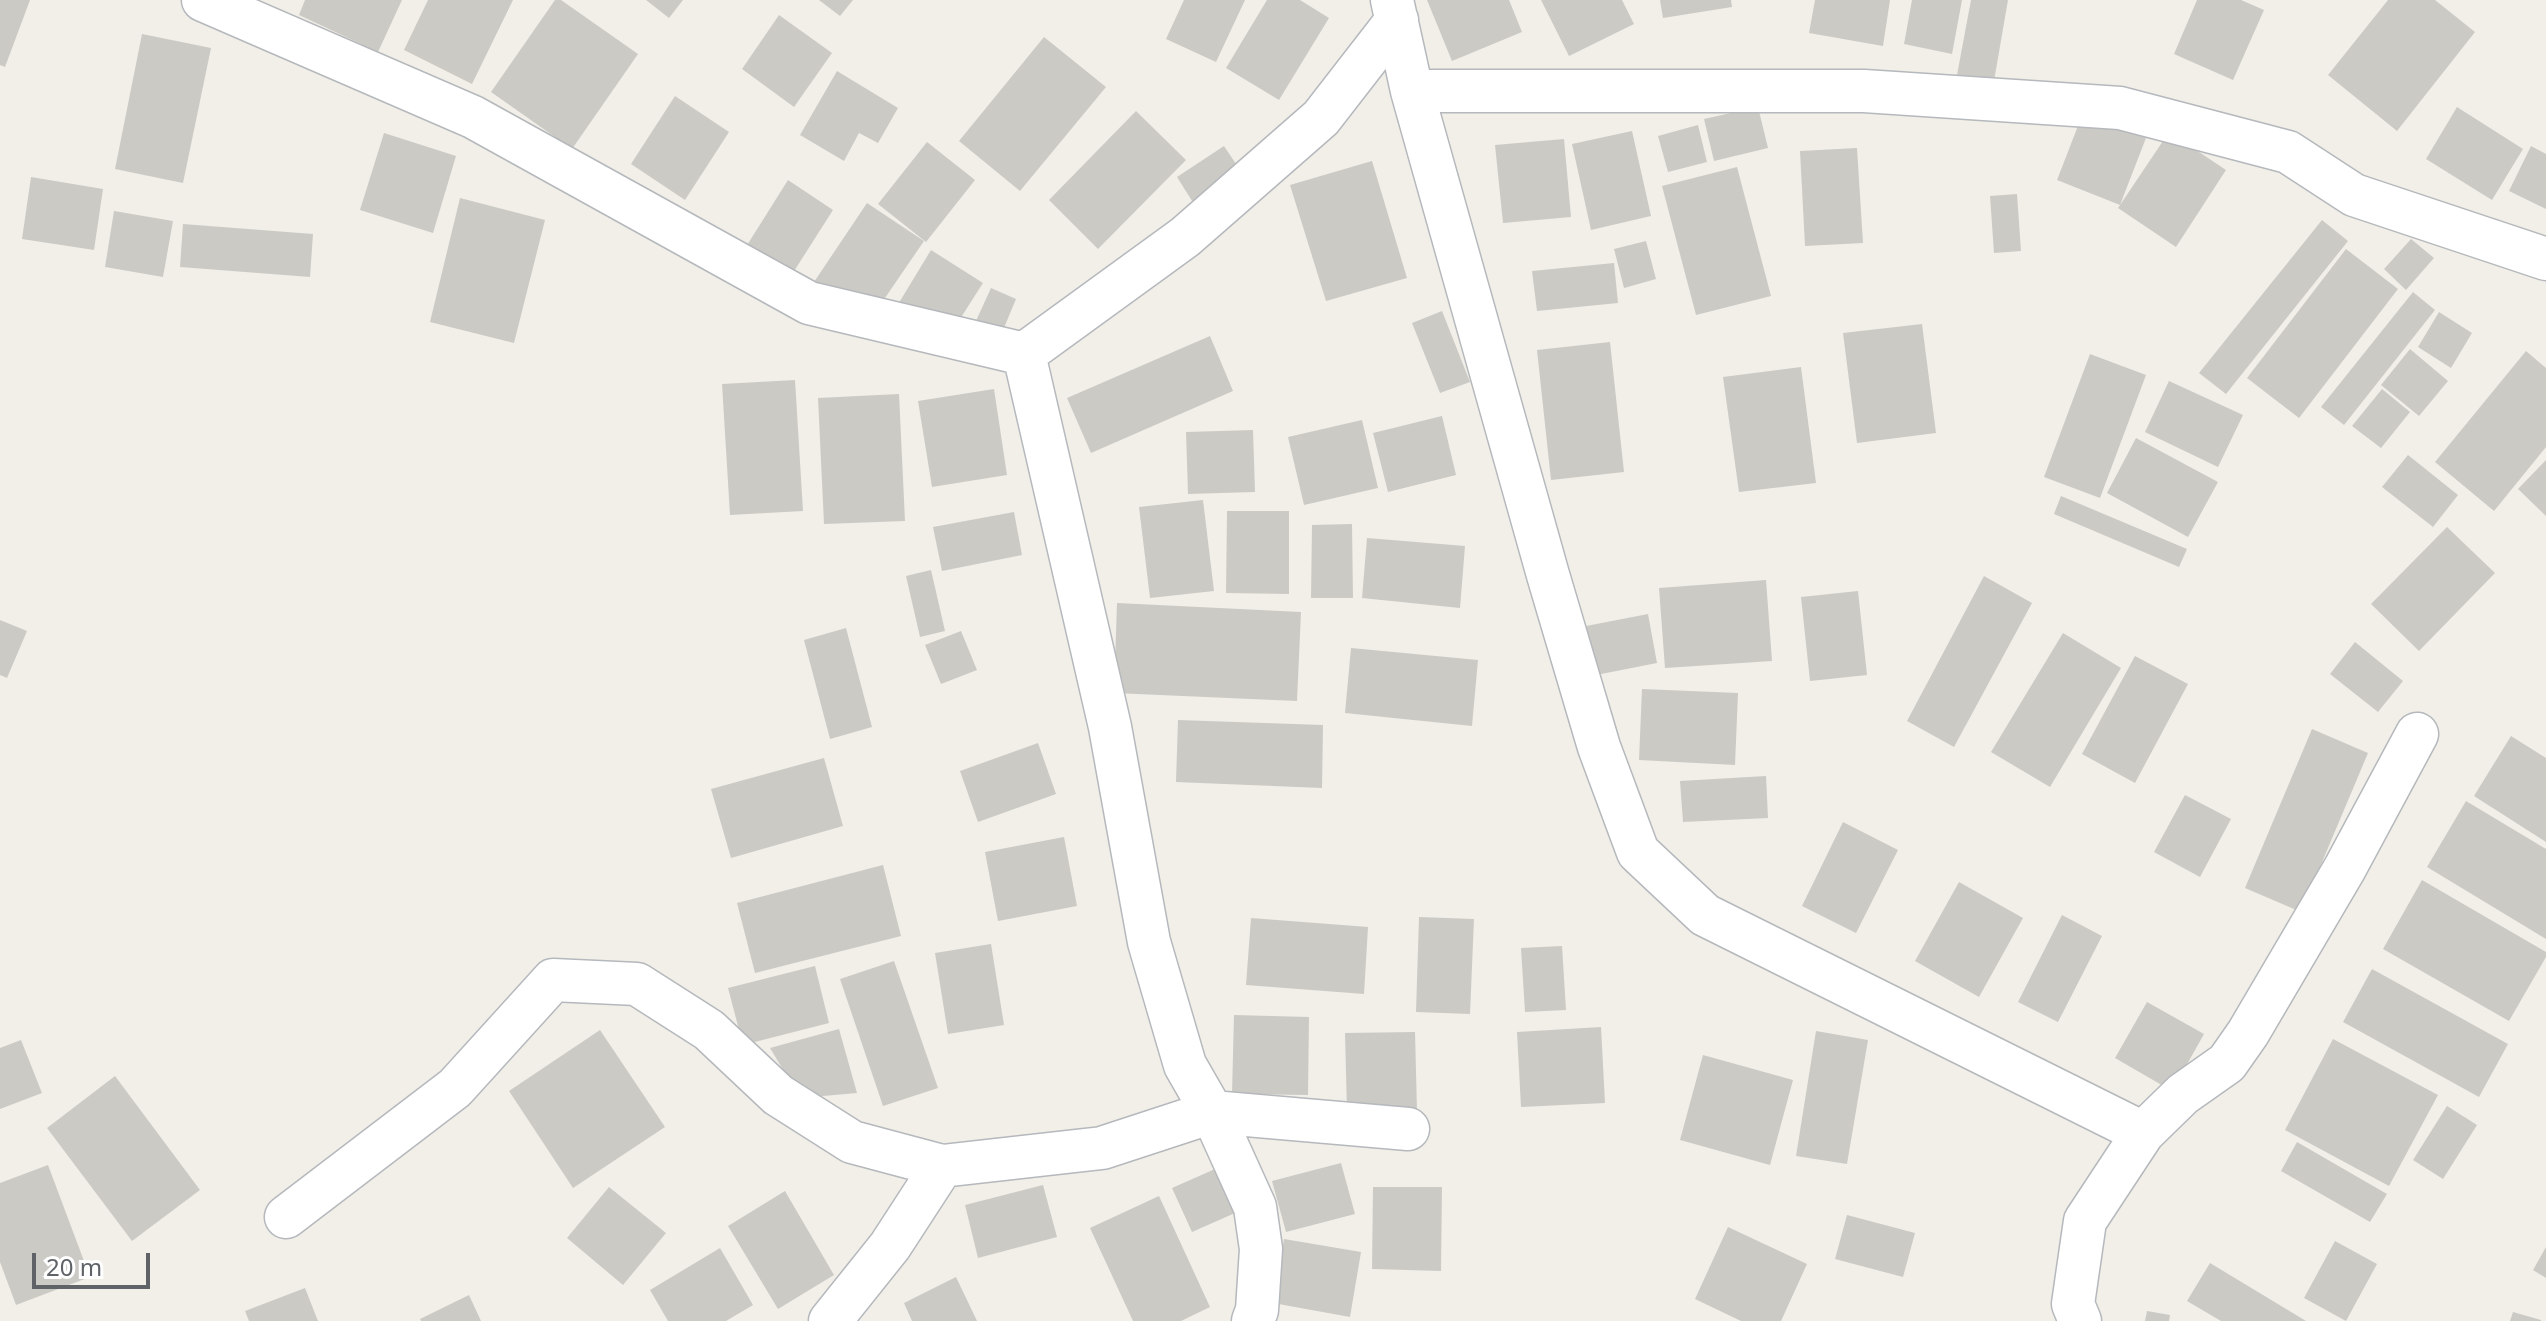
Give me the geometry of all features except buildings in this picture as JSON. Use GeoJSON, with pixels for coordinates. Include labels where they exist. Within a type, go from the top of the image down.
{"type":"FeatureCollection","features":[{"type":"Feature","properties":{"kind":"street"},"geometry":{"type":"LineString","coordinates":[[203,0],[473,117],[809,303],[1024,354],[1185,237],[1321,118],[1394,10]]}},
{"type":"Feature","properties":{"kind":"street"},"geometry":{"type":"LineString","coordinates":[[1394,10],[1412,91],[1599,747],[1638,852],[1705,915],[2143,1133]]}},
{"type":"Feature","properties":{"kind":"street"},"geometry":{"type":"LineString","coordinates":[[1412,91],[1864,91],[2120,108],[2288,152],[2354,195],[2546,259]]}},
{"type":"Feature","properties":{"kind":"street"},"geometry":{"type":"LineString","coordinates":[[1024,354],[1110,727],[1149,942],[1185,1065],[1212,1112],[1255,1207],[1261,1249],[1257,1310],[1253,1321]]}},
{"type":"Feature","properties":{"kind":"street"},"geometry":{"type":"LineString","coordinates":[[2080,1321],[2073,1304],[2085,1221],[2143,1133],[2183,1094],[2227,1063],[2248,1033],[2345,868],[2417,734]]}},
{"type":"Feature","properties":{"kind":"street"},"geometry":{"type":"LineString","coordinates":[[286,1217],[455,1088],[553,980],[637,984],[709,1030],[778,1095],[852,1142],[942,1166],[1102,1148],[1212,1112],[1408,1129]]}},
{"type":"Feature","properties":{"kind":"street"},"geometry":{"type":"LineString","coordinates":[[830,1321],[890,1246],[942,1166]]}}]}
